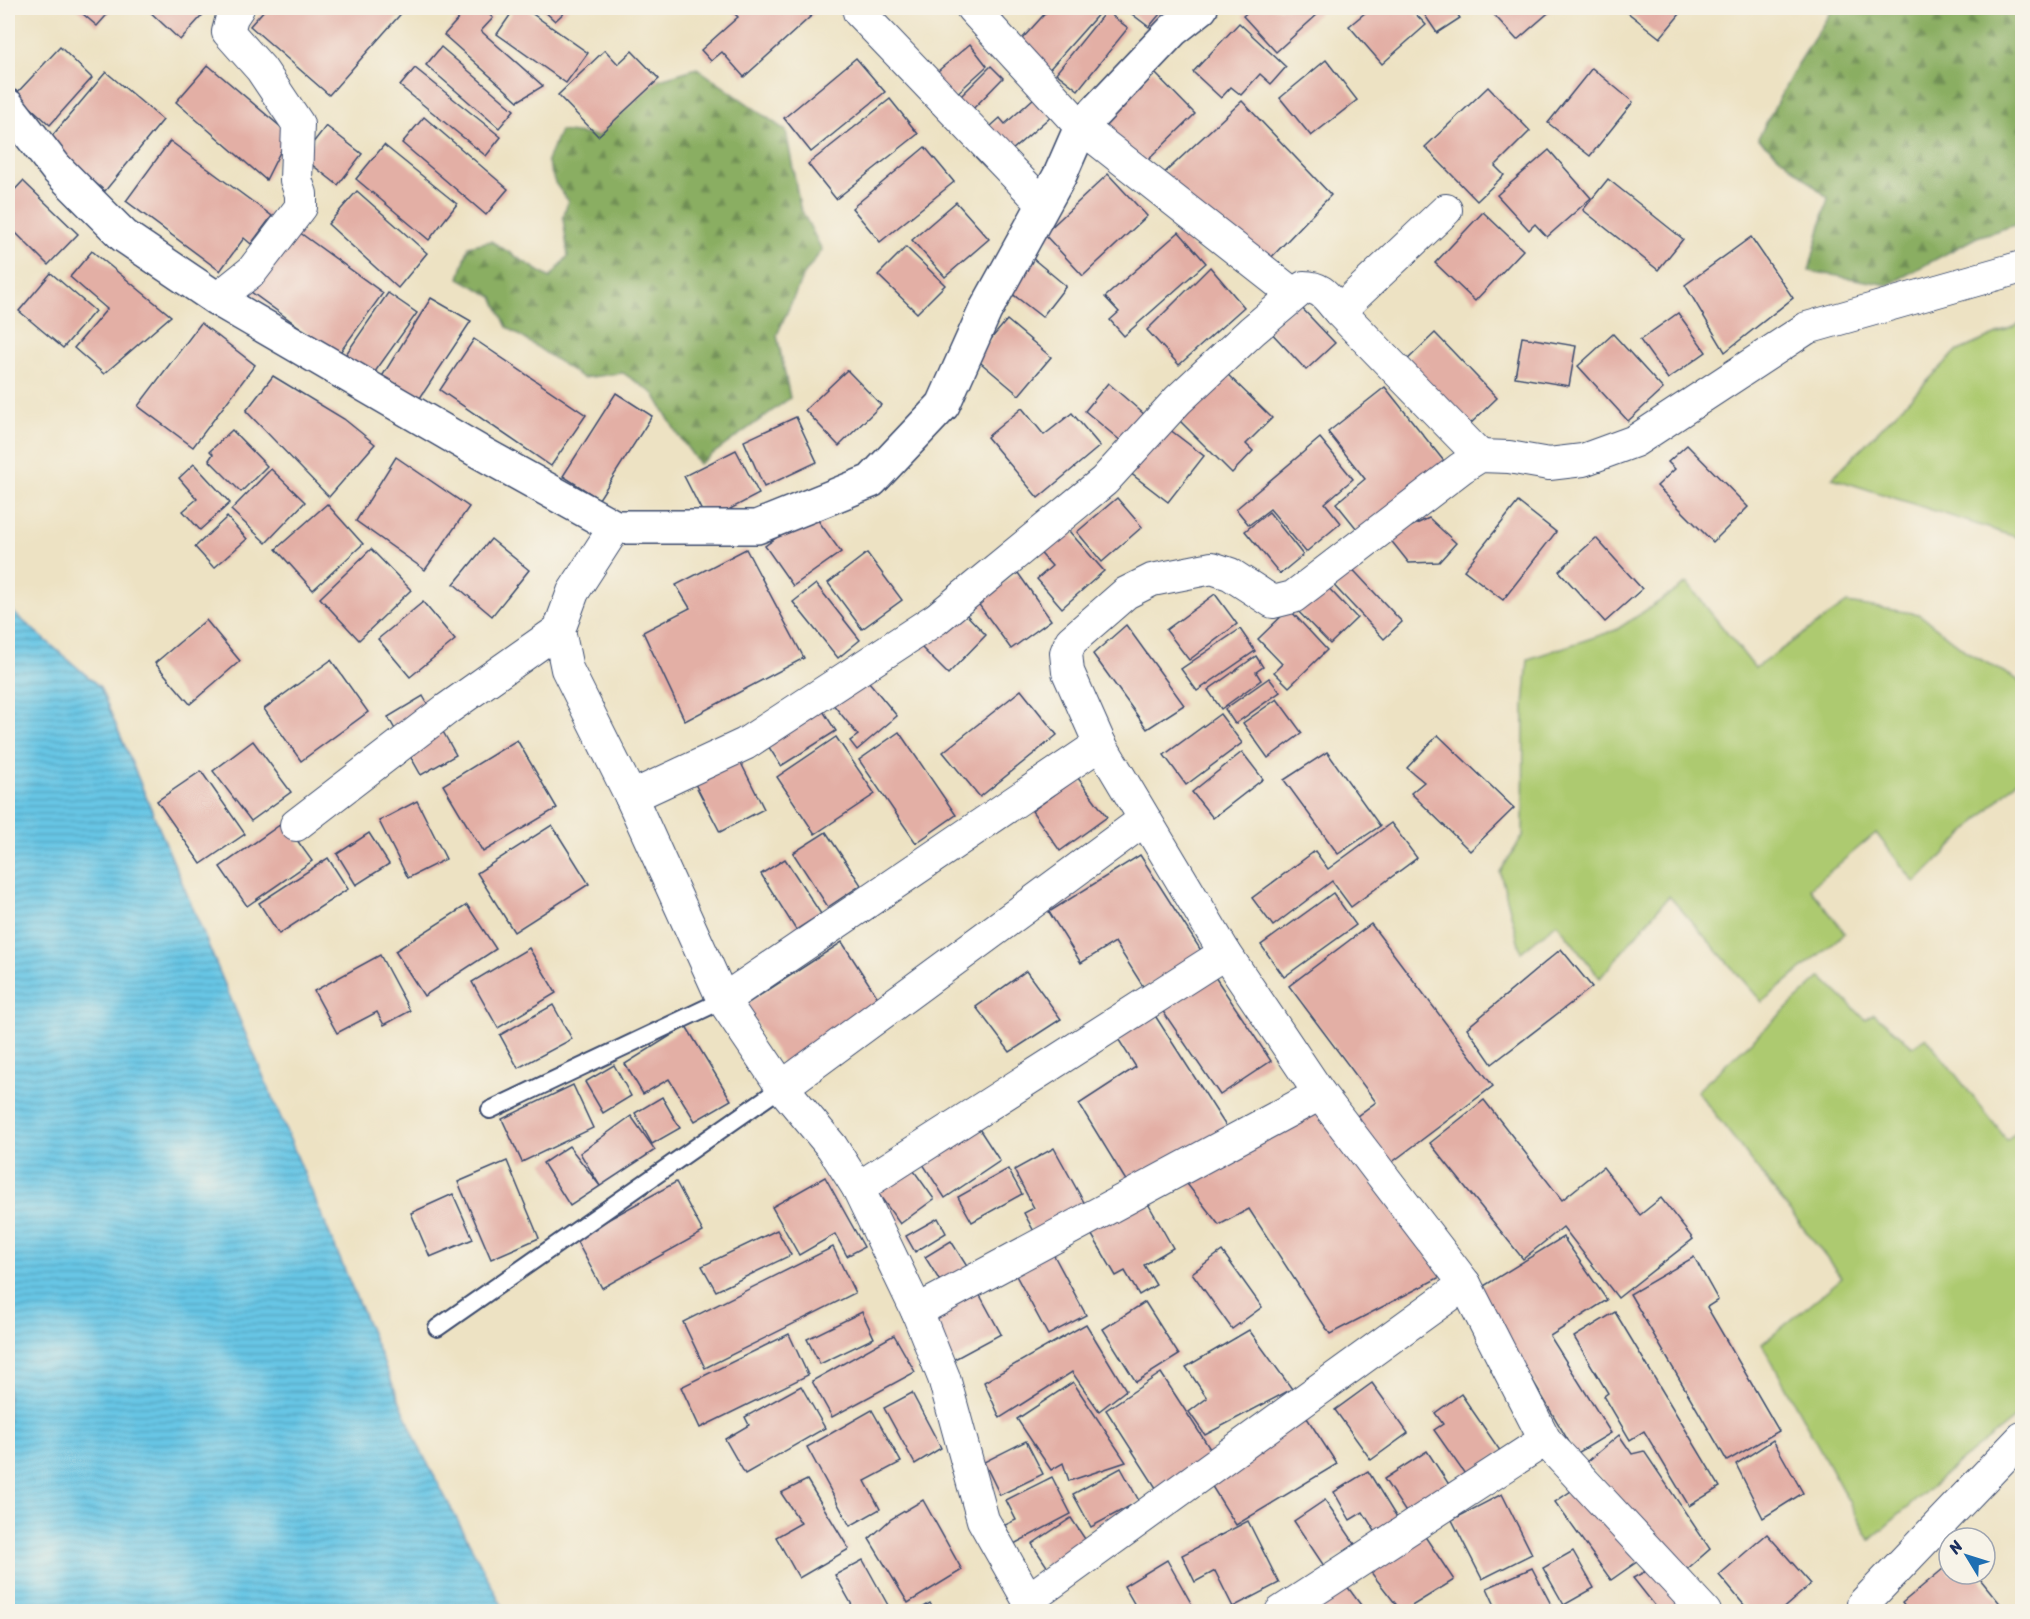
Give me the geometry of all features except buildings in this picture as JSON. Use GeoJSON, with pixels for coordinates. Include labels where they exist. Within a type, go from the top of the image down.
{"type":"FeatureCollection","features":[{"type":"Feature","properties":{"kind":"street"},"geometry":{"type":"LineString","coordinates":[[217,299],[252,271],[301,207],[301,194],[296,180],[298,124],[261,69],[228,32],[232,17],[238,8]]}},
{"type":"Feature","properties":{"kind":"street"},"geometry":{"type":"LineString","coordinates":[[972,8],[1081,127],[1293,294]]}},
{"type":"Feature","properties":{"kind":"street"},"geometry":{"type":"LineString","coordinates":[[8,106],[56,168],[124,236],[217,299],[478,451],[615,527],[757,527],[871,481],[943,405],[985,311],[1060,175],[1081,127],[1173,30],[1201,8]]}},
{"type":"Feature","properties":{"kind":"street"},"geometry":{"type":"LineString","coordinates":[[859,12],[1043,204]]}},
{"type":"Feature","properties":{"kind":"street"},"geometry":{"type":"LineString","coordinates":[[1339,311],[1446,210]]}},
{"type":"Feature","properties":{"kind":"street"},"geometry":{"type":"LineString","coordinates":[[1705,1611],[1545,1440],[1465,1284],[1320,1094],[1225,953],[1144,820],[1100,744],[1068,672],[1066,653],[1071,641],[1126,593],[1152,580],[1212,568],[1230,574],[1273,602],[1293,597],[1461,468],[1480,456],[1549,464],[1583,460],[1635,441],[1807,328],[2022,267]]}},
{"type":"Feature","properties":{"kind":"street"},"geometry":{"type":"LineString","coordinates":[[631,797],[745,744],[936,618],[1104,481],[1178,400],[1293,294],[1304,287],[1314,287],[1322,291],[1480,456]]}},
{"type":"Feature","properties":{"kind":"street"},"geometry":{"type":"LineString","coordinates":[[615,527],[573,592],[559,630],[567,669],[631,797],[723,1000],[782,1087],[832,1147],[858,1188],[917,1311],[944,1378],[983,1520],[1031,1606],[1465,1284]]}},
{"type":"Feature","properties":{"kind":"street"},"geometry":{"type":"LineString","coordinates":[[296,825],[447,709],[559,630]]}},
{"type":"Feature","properties":{"kind":"street"},"geometry":{"type":"LineString","coordinates":[[723,1000],[1100,744]]}},
{"type":"Feature","properties":{"kind":"street"},"geometry":{"type":"LineString","coordinates":[[782,1087],[1144,820]]}},
{"type":"Feature","properties":{"kind":"street"},"geometry":{"type":"LineString","coordinates":[[858,1188],[1225,953]]}},
{"type":"Feature","properties":{"kind":"street"},"geometry":{"type":"LineString","coordinates":[[917,1311],[1320,1094]]}},
{"type":"Feature","properties":{"kind":"street"},"geometry":{"type":"LineString","coordinates":[[1862,1609],[2022,1438]]}},
{"type":"Feature","properties":{"kind":"street"},"geometry":{"type":"LineString","coordinates":[[1281,1611],[1545,1440]]}},
{"type":"Feature","properties":{"kind":"lane"},"geometry":{"type":"LineString","coordinates":[[490,1110],[723,1000]]}},
{"type":"Feature","properties":{"kind":"lane"},"geometry":{"type":"LineString","coordinates":[[437,1328],[782,1087]]}},
{"type":"Feature","properties":{"kind":"green space"},"geometry":{"type":"Polygon","coordinates":[[[1833,8],[2022,8],[2022,223],[1977,237],[1888,285],[1809,271],[1828,198],[1758,138],[1795,69],[1833,8]]]}},
{"type":"Feature","properties":{"kind":"green space"},"geometry":{"type":"Polygon","coordinates":[[[697,68],[786,131],[800,207],[822,250],[803,276],[777,335],[790,398],[699,464],[678,435],[654,394],[623,373],[583,378],[507,327],[493,297],[459,278],[469,246],[491,241],[550,278],[568,256],[563,218],[568,201],[555,183],[547,160],[560,131],[598,136],[647,83],[697,68]]]}},
{"type":"Feature","properties":{"kind":"green space"},"geometry":{"type":"Polygon","coordinates":[[[2022,323],[2022,539],[1832,478],[1956,352],[2022,323]]]}},
{"type":"Feature","properties":{"kind":"green space"},"geometry":{"type":"Polygon","coordinates":[[[1687,583],[1755,668],[1847,603],[1919,614],[1967,652],[2022,682],[2022,776],[1915,883],[1876,833],[1810,888],[1845,933],[1762,1002],[1669,896],[1600,978],[1557,923],[1521,952],[1500,872],[1523,836],[1524,706],[1528,659],[1616,630],[1687,583]]]}},
{"type":"Feature","properties":{"kind":"green space"},"geometry":{"type":"Polygon","coordinates":[[[1821,977],[1866,1020],[1874,1014],[1913,1046],[1926,1037],[2007,1140],[2022,1126],[2022,1412],[1962,1460],[1870,1540],[1762,1344],[1842,1278],[1697,1091],[1821,977]]]}},
{"type":"Feature","properties":{"kind":"water"},"geometry":{"type":"Polygon","coordinates":[[[8,608],[100,687],[419,1447],[505,1611],[8,1611],[8,608]]]}}]}
